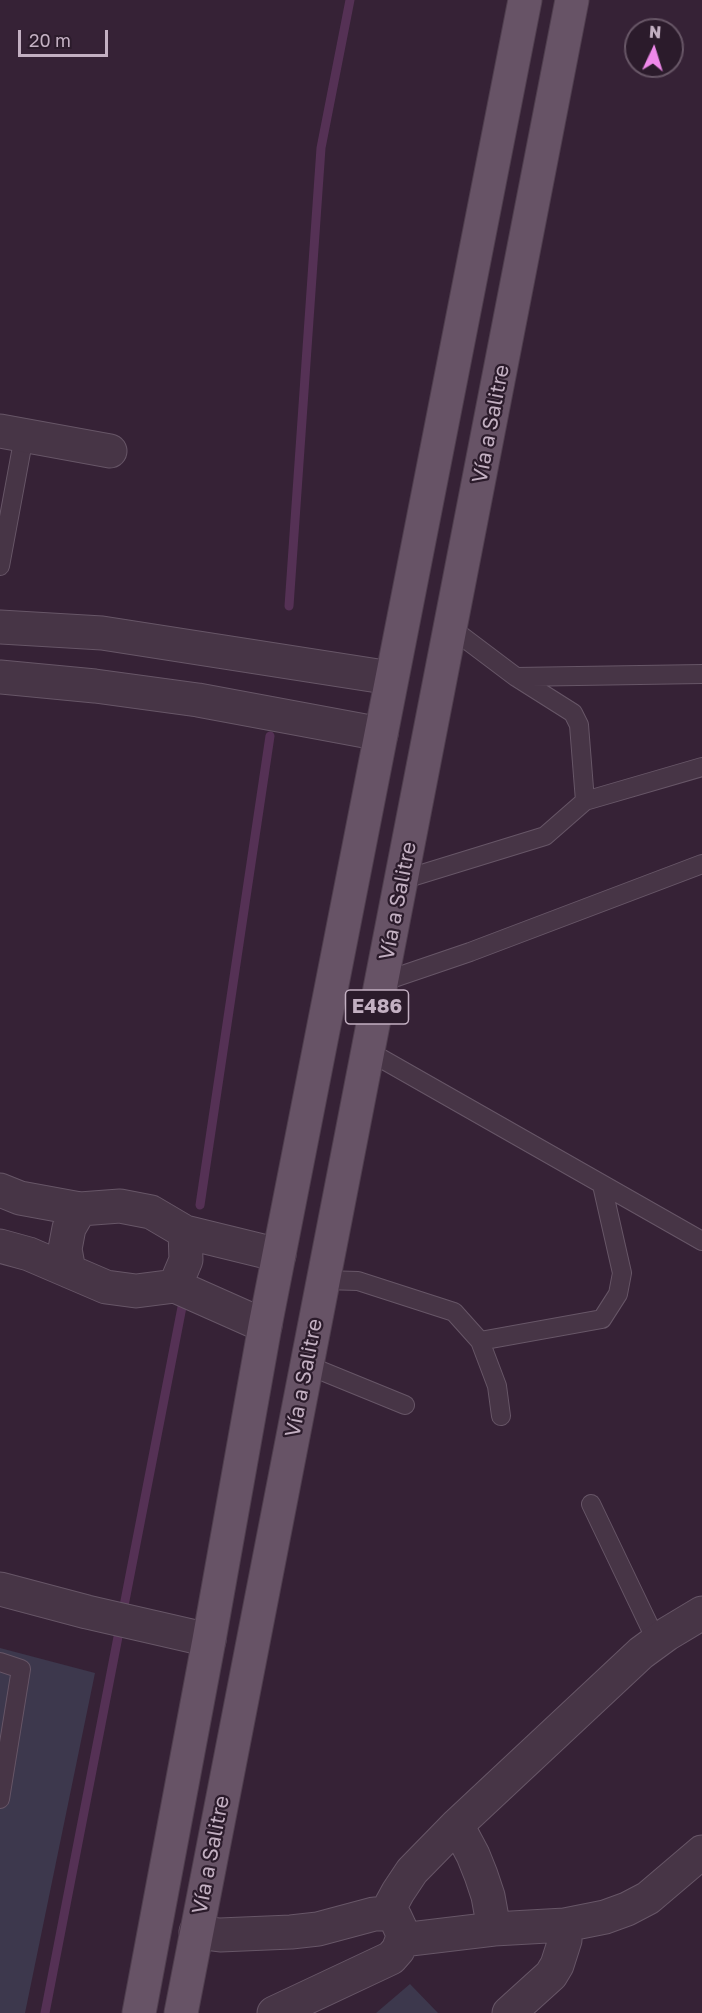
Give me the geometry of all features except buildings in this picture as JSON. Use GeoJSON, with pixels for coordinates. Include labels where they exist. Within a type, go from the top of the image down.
{"type":"FeatureCollection","features":[{"type":"Feature","properties":{"kind":"main road","name":"Vía a Salitre"},"geometry":{"type":"LineString","coordinates":[[139,2013],[265,1326],[525,0]]}},
{"type":"Feature","properties":{"kind":"main road","name":"Vía a Salitre"},"geometry":{"type":"LineString","coordinates":[[182,2013],[572,0]]}},
{"type":"Feature","properties":{"kind":"street"},"geometry":{"type":"LineString","coordinates":[[12,434],[110,451]]}},
{"type":"Feature","properties":{"kind":"street"},"geometry":{"type":"LineString","coordinates":[[0,627],[102,633],[392,678]]}},
{"type":"Feature","properties":{"kind":"street"},"geometry":{"type":"LineString","coordinates":[[0,678],[96,686],[198,700],[381,734]]}},
{"type":"Feature","properties":{"kind":"street"},"geometry":{"type":"LineString","coordinates":[[265,1326],[175,1286],[136,1291],[106,1287],[29,1254],[4,1247],[10,1194],[80,1209],[120,1206],[151,1212],[185,1232],[279,1255]]}},
{"type":"Feature","properties":{"kind":"street"},"geometry":{"type":"LineString","coordinates":[[69,1271],[65,1249],[69,1228],[80,1209]]}},
{"type":"Feature","properties":{"kind":"street"},"geometry":{"type":"LineString","coordinates":[[175,1286],[186,1260],[185,1232]]}},
{"type":"Feature","properties":{"kind":"street"},"geometry":{"type":"LineString","coordinates":[[0,1589],[209,1640]]}},
{"type":"Feature","properties":{"kind":"street"},"geometry":{"type":"LineString","coordinates":[[274,2013],[391,1958],[398,1950],[394,1927],[398,1892],[412,1872],[457,1825],[641,1653],[702,1613]]}},
{"type":"Feature","properties":{"kind":"street"},"geometry":{"type":"LineString","coordinates":[[457,1825],[474,1855],[488,1896],[494,1929]]}},
{"type":"Feature","properties":{"kind":"street"},"geometry":{"type":"LineString","coordinates":[[196,1932],[220,1935],[291,1932],[318,1929],[374,1914],[394,1927],[494,1929],[565,1925],[595,1920],[627,1909],[648,1898],[702,1852]]}},
{"type":"Feature","properties":{"kind":"street"},"geometry":{"type":"LineString","coordinates":[[509,2013],[550,1975],[557,1965],[564,1940],[565,1925]]}},
{"type":"Feature","properties":{"kind":"lane"},"geometry":{"type":"LineString","coordinates":[[0,566],[12,434]]}},
{"type":"Feature","properties":{"kind":"lane"},"geometry":{"type":"LineString","coordinates":[[451,628],[516,677],[573,713],[579,725],[585,801]]}},
{"type":"Feature","properties":{"kind":"lane"},"geometry":{"type":"LineString","coordinates":[[516,677],[702,674]]}},
{"type":"Feature","properties":{"kind":"lane"},"geometry":{"type":"LineString","coordinates":[[402,880],[545,836],[585,801],[702,767]]}},
{"type":"Feature","properties":{"kind":"lane"},"geometry":{"type":"LineString","coordinates":[[382,982],[470,952],[702,864]]}},
{"type":"Feature","properties":{"kind":"lane"},"geometry":{"type":"LineString","coordinates":[[368,1051],[702,1241]]}},
{"type":"Feature","properties":{"kind":"lane"},"geometry":{"type":"LineString","coordinates":[[480,1341],[602,1319],[618,1294],[622,1273],[602,1185]]}},
{"type":"Feature","properties":{"kind":"lane"},"geometry":{"type":"LineString","coordinates":[[324,1280],[358,1281],[454,1312],[480,1341],[497,1386],[501,1416]]}},
{"type":"Feature","properties":{"kind":"lane"},"geometry":{"type":"LineString","coordinates":[[307,1365],[405,1405]]}},
{"type":"Feature","properties":{"kind":"lane"},"geometry":{"type":"LineString","coordinates":[[591,1504],[657,1642]]}},
{"type":"Feature","properties":{"kind":"lane"},"geometry":{"type":"LineString","coordinates":[[0,1662],[21,1669],[0,1799]]}},
{"type":"Feature","properties":{"kind":"shaded area"},"geometry":{"type":"Polygon","coordinates":[[[0,1648],[95,1673],[25,2013],[0,2013],[0,1648]]]}},
{"type":"Feature","properties":{"kind":"shaded area"},"geometry":{"type":"Polygon","coordinates":[[[410,1984],[438,2013],[376,2013],[410,1984]]]}},
{"type":"Feature","properties":{"kind":"waterway"},"geometry":{"type":"LineString","coordinates":[[289,606],[321,148],[350,0]]}},
{"type":"Feature","properties":{"kind":"waterway"},"geometry":{"type":"LineString","coordinates":[[200,1205],[270,736]]}},
{"type":"Feature","properties":{"kind":"waterway"},"geometry":{"type":"LineString","coordinates":[[45,2013],[182,1307]]}}]}
